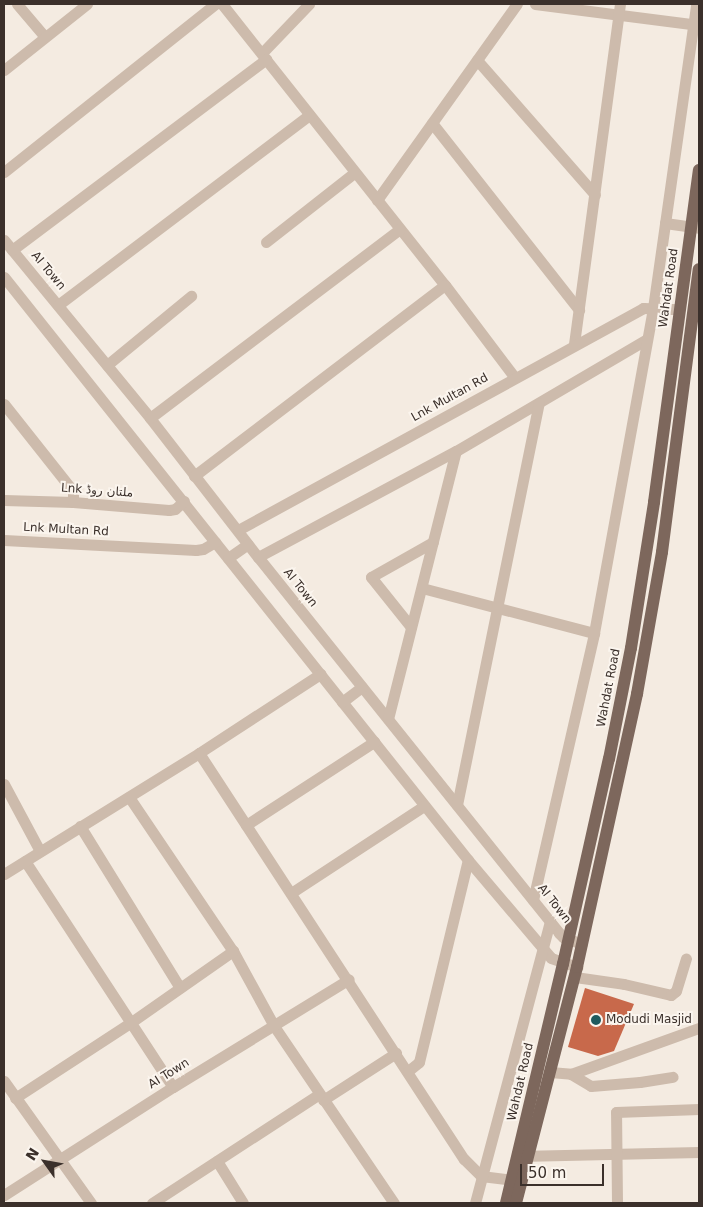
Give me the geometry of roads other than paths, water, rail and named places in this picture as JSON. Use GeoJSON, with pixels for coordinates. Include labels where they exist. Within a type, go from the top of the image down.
{"type":"FeatureCollection","features":[{"type":"Feature","properties":{"kind":"main road","name":"Wahdat Road"},"geometry":{"type":"LineString","coordinates":[[516,1203],[523,1156],[568,939],[609,759],[631,648],[654,502],[679,309],[696,227],[699,170]]}},
{"type":"Feature","properties":{"kind":"main road","name":"Wahdat Road"},"geometry":{"type":"LineString","coordinates":[[506,1203],[512,1180],[523,1156],[550,1072],[576,972],[645,652],[662,552],[696,315],[699,269]]}},
{"type":"Feature","properties":{"kind":"street"},"geometry":{"type":"LineString","coordinates":[[18,4],[45,38]]}},
{"type":"Feature","properties":{"kind":"street"},"geometry":{"type":"LineString","coordinates":[[4,70],[87,4]]}},
{"type":"Feature","properties":{"kind":"street"},"geometry":{"type":"LineString","coordinates":[[4,172],[215,4]]}},
{"type":"Feature","properties":{"kind":"street"},"geometry":{"type":"LineString","coordinates":[[222,4],[354,173],[445,285],[515,378]]}},
{"type":"Feature","properties":{"kind":"street"},"geometry":{"type":"LineString","coordinates":[[12,250],[264,56],[309,4]]}},
{"type":"Feature","properties":{"kind":"street"},"geometry":{"type":"LineString","coordinates":[[377,200],[517,4]]}},
{"type":"Feature","properties":{"kind":"street"},"geometry":{"type":"LineString","coordinates":[[535,4],[619,9],[696,24]]}},
{"type":"Feature","properties":{"kind":"street"},"geometry":{"type":"LineString","coordinates":[[533,900],[594,634],[653,308],[696,24],[696,4]]}},
{"type":"Feature","properties":{"kind":"street"},"geometry":{"type":"LineString","coordinates":[[574,344],[619,9]]}},
{"type":"Feature","properties":{"kind":"street"},"geometry":{"type":"LineString","coordinates":[[477,60],[594,195]]}},
{"type":"Feature","properties":{"kind":"street"},"geometry":{"type":"LineString","coordinates":[[58,306],[309,115]]}},
{"type":"Feature","properties":{"kind":"street"},"geometry":{"type":"LineString","coordinates":[[432,124],[580,310]]}},
{"type":"Feature","properties":{"kind":"street"},"geometry":{"type":"LineString","coordinates":[[266,242],[354,173]]}},
{"type":"Feature","properties":{"kind":"street"},"geometry":{"type":"LineString","coordinates":[[665,223],[696,227]]}},
{"type":"Feature","properties":{"kind":"street"},"geometry":{"type":"LineString","coordinates":[[150,418],[400,229]]}},
{"type":"Feature","properties":{"kind":"street","name":"AI Town"},"geometry":{"type":"LineString","coordinates":[[4,240],[150,418],[258,557],[561,936],[582,944]]}},
{"type":"Feature","properties":{"kind":"street"},"geometry":{"type":"LineString","coordinates":[[4,277],[184,501],[424,806],[551,958],[576,972],[671,995],[676,991],[686,958]]}},
{"type":"Feature","properties":{"kind":"street"},"geometry":{"type":"LineString","coordinates":[[194,476],[445,285]]}},
{"type":"Feature","properties":{"kind":"street"},"geometry":{"type":"LineString","coordinates":[[107,365],[191,296]]}},
{"type":"Feature","properties":{"kind":"street","name":"Lnk Multan Rd"},"geometry":{"type":"LineString","coordinates":[[238,530],[574,344],[643,308],[679,309]]}},
{"type":"Feature","properties":{"kind":"street"},"geometry":{"type":"LineString","coordinates":[[258,557],[456,451],[647,339]]}},
{"type":"Feature","properties":{"kind":"street"},"geometry":{"type":"LineString","coordinates":[[457,805],[539,403]]}},
{"type":"Feature","properties":{"kind":"street"},"geometry":{"type":"LineString","coordinates":[[4,404],[73,491],[73,502]]}},
{"type":"Feature","properties":{"kind":"street"},"geometry":{"type":"LineString","coordinates":[[388,719],[456,451]]}},
{"type":"Feature","properties":{"kind":"street","name":"Lnk ملتان روڈ"},"geometry":{"type":"LineString","coordinates":[[4,500],[73,502],[169,510],[175,509],[184,501]]}},
{"type":"Feature","properties":{"kind":"street","name":"Lnk Multan Rd"},"geometry":{"type":"LineString","coordinates":[[4,540],[196,550],[203,549],[215,542]]}},
{"type":"Feature","properties":{"kind":"street"},"geometry":{"type":"LineString","coordinates":[[412,627],[371,577],[433,542]]}},
{"type":"Feature","properties":{"kind":"street"},"geometry":{"type":"LineString","coordinates":[[228,558],[248,544]]}},
{"type":"Feature","properties":{"kind":"street"},"geometry":{"type":"LineString","coordinates":[[422,588],[594,634]]}},
{"type":"Feature","properties":{"kind":"street"},"geometry":{"type":"LineString","coordinates":[[4,874],[199,753],[320,674]]}},
{"type":"Feature","properties":{"kind":"street"},"geometry":{"type":"LineString","coordinates":[[342,702],[362,686]]}},
{"type":"Feature","properties":{"kind":"street"},"geometry":{"type":"LineString","coordinates":[[246,825],[374,742]]}},
{"type":"Feature","properties":{"kind":"street"},"geometry":{"type":"LineString","coordinates":[[199,753],[396,1052],[464,1159],[481,1176],[512,1180]]}},
{"type":"Feature","properties":{"kind":"street"},"geometry":{"type":"LineString","coordinates":[[4,784],[40,851]]}},
{"type":"Feature","properties":{"kind":"street"},"geometry":{"type":"LineString","coordinates":[[129,797],[234,951],[274,1026],[394,1203]]}},
{"type":"Feature","properties":{"kind":"street"},"geometry":{"type":"LineString","coordinates":[[291,893],[424,806]]}},
{"type":"Feature","properties":{"kind":"street"},"geometry":{"type":"LineString","coordinates":[[80,826],[180,988]]}},
{"type":"Feature","properties":{"kind":"street"},"geometry":{"type":"LineString","coordinates":[[408,1071],[419,1062],[468,860]]}},
{"type":"Feature","properties":{"kind":"street"},"geometry":{"type":"LineString","coordinates":[[24,861],[173,1087]]}},
{"type":"Feature","properties":{"kind":"street"},"geometry":{"type":"LineString","coordinates":[[475,1203],[550,921]]}},
{"type":"Feature","properties":{"kind":"street"},"geometry":{"type":"LineString","coordinates":[[15,1098],[130,1023],[234,951]]}},
{"type":"Feature","properties":{"kind":"street","name":"AI Town"},"geometry":{"type":"LineString","coordinates":[[4,1195],[173,1087],[349,980]]}},
{"type":"Feature","properties":{"kind":"street"},"geometry":{"type":"LineString","coordinates":[[550,1072],[571,1074],[699,1028]]}},
{"type":"Feature","properties":{"kind":"street"},"geometry":{"type":"LineString","coordinates":[[159,1201],[217,1161],[396,1052]]}},
{"type":"Feature","properties":{"kind":"street"},"geometry":{"type":"LineString","coordinates":[[571,1074],[591,1086],[673,1077]]}},
{"type":"Feature","properties":{"kind":"street"},"geometry":{"type":"LineString","coordinates":[[4,1080],[90,1203]]}},
{"type":"Feature","properties":{"kind":"street"},"geometry":{"type":"LineString","coordinates":[[617,1203],[616,1112],[699,1109]]}},
{"type":"Feature","properties":{"kind":"street"},"geometry":{"type":"LineString","coordinates":[[523,1156],[699,1152]]}},
{"type":"Feature","properties":{"kind":"street"},"geometry":{"type":"LineString","coordinates":[[217,1161],[243,1203]]}},
{"type":"Feature","properties":{"kind":"place","name":"Modudi Masjid"},"geometry":{"type":"Point","coordinates":[596,1020]}}]}
